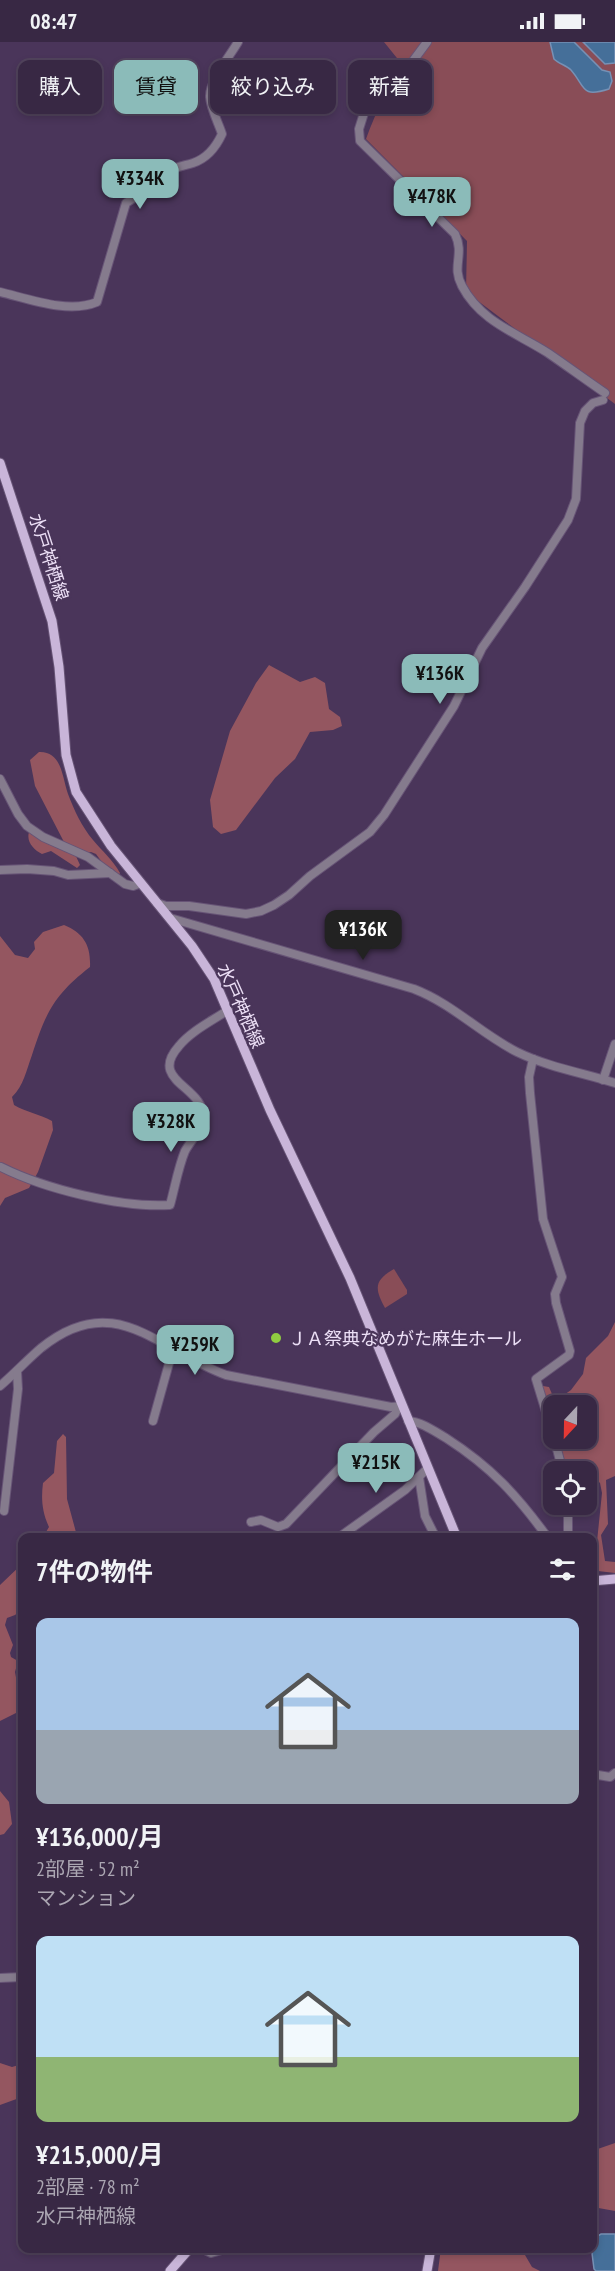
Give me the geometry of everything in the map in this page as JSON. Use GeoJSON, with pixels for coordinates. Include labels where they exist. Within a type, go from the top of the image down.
{"type":"FeatureCollection","features":[{"type":"Feature","properties":{"kind":"main road","name":"水戸神栖線"},"geometry":{"type":"LineString","coordinates":[[0,463],[52,621],[59,667],[66,754],[76,792],[93,820],[208,970],[228,1010],[270,1110],[333,1240],[400,1407],[429,1468],[455,1533]]}},
{"type":"Feature","properties":{"kind":"main road"},"geometry":{"type":"LineString","coordinates":[[597,1581],[615,1580]]}},
{"type":"Feature","properties":{"kind":"main road"},"geometry":{"type":"LineString","coordinates":[[170,2271],[186,2253]]}},
{"type":"Feature","properties":{"kind":"main road"},"geometry":{"type":"LineString","coordinates":[[427,2271],[430,2253]]}},
{"type":"Feature","properties":{"kind":"street"},"geometry":{"type":"LineString","coordinates":[[0,292],[57,304],[88,306],[97,302],[126,203],[157,183],[168,172],[178,166],[204,158],[216,146],[222,134],[210,97],[217,75],[238,42]]}},
{"type":"Feature","properties":{"kind":"street"},"geometry":{"type":"LineString","coordinates":[[157,903],[166,906],[189,906],[246,914],[261,911],[289,895],[310,876],[370,832],[384,815],[454,706],[482,648],[568,520],[576,500],[580,423],[585,411],[604,397],[546,352],[505,330],[486,316],[466,292],[458,277],[457,264],[461,250],[455,234],[360,141],[359,129],[370,94],[410,65],[428,42]]}},
{"type":"Feature","properties":{"kind":"street"},"geometry":{"type":"LineString","coordinates":[[0,779],[18,814],[27,826],[43,837],[88,857],[129,885],[141,883]]}},
{"type":"Feature","properties":{"kind":"street"},"geometry":{"type":"LineString","coordinates":[[0,870],[27,869],[54,871],[68,875],[110,873]]}},
{"type":"Feature","properties":{"kind":"street"},"geometry":{"type":"LineString","coordinates":[[170,918],[425,993],[438,999],[516,1052],[615,1083]]}},
{"type":"Feature","properties":{"kind":"street"},"geometry":{"type":"LineString","coordinates":[[1,1167],[35,1182],[111,1200],[157,1206],[170,1205],[185,1153],[200,1129],[203,1117],[198,1101],[171,1074],[169,1062],[179,1045],[228,1010]]}},
{"type":"Feature","properties":{"kind":"street"},"geometry":{"type":"LineString","coordinates":[[603,1080],[615,1044]]}},
{"type":"Feature","properties":{"kind":"street"},"geometry":{"type":"LineString","coordinates":[[533,1059],[529,1077],[543,1219],[562,1277],[555,1294],[570,1351],[536,1379],[543,1402]]}},
{"type":"Feature","properties":{"kind":"street"},"geometry":{"type":"LineString","coordinates":[[0,1386],[51,1341],[98,1322],[109,1322],[128,1326],[226,1375],[400,1407],[286,1524],[278,1527],[261,1520],[251,1522]]}},
{"type":"Feature","properties":{"kind":"street"},"geometry":{"type":"LineString","coordinates":[[153,1421],[173,1349]]}},
{"type":"Feature","properties":{"kind":"street"},"geometry":{"type":"LineString","coordinates":[[4,1511],[18,1389],[17,1371]]}},
{"type":"Feature","properties":{"kind":"street"},"geometry":{"type":"LineString","coordinates":[[408,1421],[423,1425],[481,1461],[523,1504],[544,1533]]}},
{"type":"Feature","properties":{"kind":"street"},"geometry":{"type":"LineString","coordinates":[[345,1533],[405,1490],[429,1468]]}},
{"type":"Feature","properties":{"kind":"street"},"geometry":{"type":"LineString","coordinates":[[418,1477],[425,1515],[434,1533]]}},
{"type":"Feature","properties":{"kind":"street"},"geometry":{"type":"LineString","coordinates":[[568,1515],[568,1533]]}},
{"type":"Feature","properties":{"kind":"street"},"geometry":{"type":"LineString","coordinates":[[597,1775],[610,1777],[615,1773]]}},
{"type":"Feature","properties":{"kind":"street"},"geometry":{"type":"LineString","coordinates":[[0,1978],[18,1977]]}},
{"type":"Feature","properties":{"kind":"shaded area"},"geometry":{"type":"Polygon","coordinates":[[[384,42],[615,42],[615,404],[466,292],[467,241],[366,139],[376,114],[432,114],[432,60],[399,60],[384,42]]]}},
{"type":"Feature","properties":{"kind":"shaded area"},"geometry":{"type":"Polygon","coordinates":[[[269,665],[300,682],[315,677],[325,683],[329,709],[340,717],[342,726],[333,730],[310,732],[295,759],[275,778],[236,830],[221,834],[213,827],[210,800],[230,731],[256,683],[269,665]]]}},
{"type":"Feature","properties":{"kind":"shaded area"},"geometry":{"type":"Polygon","coordinates":[[[39,752],[47,753],[57,760],[79,818],[89,835],[114,864],[119,875],[91,852],[75,854],[80,865],[77,868],[51,851],[42,854],[31,845],[29,832],[64,842],[35,786],[30,760],[39,752]]]}},
{"type":"Feature","properties":{"kind":"shaded area"},"geometry":{"type":"Polygon","coordinates":[[[64,925],[77,932],[85,941],[90,967],[68,987],[53,1005],[42,1027],[22,1083],[12,1097],[14,1105],[52,1121],[53,1130],[38,1172],[29,1188],[5,1198],[0,1206],[0,936],[15,955],[28,958],[35,949],[34,942],[43,932],[64,925]]]}},
{"type":"Feature","properties":{"kind":"shaded area"},"geometry":{"type":"Polygon","coordinates":[[[394,1269],[407,1290],[407,1294],[385,1308],[379,1296],[378,1286],[382,1277],[394,1269]]]}},
{"type":"Feature","properties":{"kind":"shaded area"},"geometry":{"type":"Polygon","coordinates":[[[615,1322],[615,1476],[606,1480],[608,1524],[601,1535],[605,1561],[615,1562],[615,1573],[598,1571],[597,1568],[602,1493],[600,1483],[597,1481],[597,1461],[563,1461],[559,1449],[597,1449],[597,1395],[564,1395],[571,1390],[583,1374],[586,1358],[608,1336],[615,1322]]]}},
{"type":"Feature","properties":{"kind":"shaded area"},"geometry":{"type":"Polygon","coordinates":[[[543,1386],[549,1387],[555,1395],[543,1395],[543,1386]]]}},
{"type":"Feature","properties":{"kind":"shaded area"},"geometry":{"type":"Polygon","coordinates":[[[63,1434],[66,1437],[67,1499],[76,1533],[45,1533],[49,1527],[43,1505],[43,1483],[54,1473],[57,1441],[63,1434]]]}},
{"type":"Feature","properties":{"kind":"shaded area"},"geometry":{"type":"Polygon","coordinates":[[[18,1568],[18,1612],[7,1618],[5,1625],[13,1645],[11,1657],[18,1661],[15,1672],[18,1712],[0,1721],[0,1585],[18,1568]]]}},
{"type":"Feature","properties":{"kind":"shaded area"},"geometry":{"type":"Polygon","coordinates":[[[0,1791],[9,1802],[12,1824],[4,1834],[0,1835],[0,1791]]]}},
{"type":"Feature","properties":{"kind":"shaded area"},"geometry":{"type":"Polygon","coordinates":[[[0,2063],[12,2067],[18,2065],[18,2098],[0,2105],[0,2063]]]}},
{"type":"Feature","properties":{"kind":"shaded area"},"geometry":{"type":"Polygon","coordinates":[[[615,2143],[615,2211],[597,2208],[597,2149],[615,2143]]]}},
{"type":"Feature","properties":{"kind":"shaded area"},"geometry":{"type":"Polygon","coordinates":[[[440,2253],[519,2253],[525,2255],[532,2267],[540,2271],[438,2271],[440,2253]]]}},
{"type":"Feature","properties":{"kind":"water"},"geometry":{"type":"Polygon","coordinates":[[[550,42],[574,42],[602,70],[610,72],[612,81],[609,89],[593,92],[585,89],[571,70],[554,59],[550,42]]]}},
{"type":"Feature","properties":{"kind":"water"},"geometry":{"type":"Polygon","coordinates":[[[583,42],[615,42],[615,63],[605,64],[583,42]]]}},
{"type":"Feature","properties":{"kind":"water"},"geometry":{"type":"Polygon","coordinates":[[[601,2234],[615,2234],[615,2271],[596,2271],[594,2269],[592,2253],[597,2253],[597,2236],[601,2234]]]}},
{"type":"Feature","properties":{"kind":"place","name":"ＪＡ祭典なめがた麻生ホール"},"geometry":{"type":"Point","coordinates":[276,1338]}}]}
